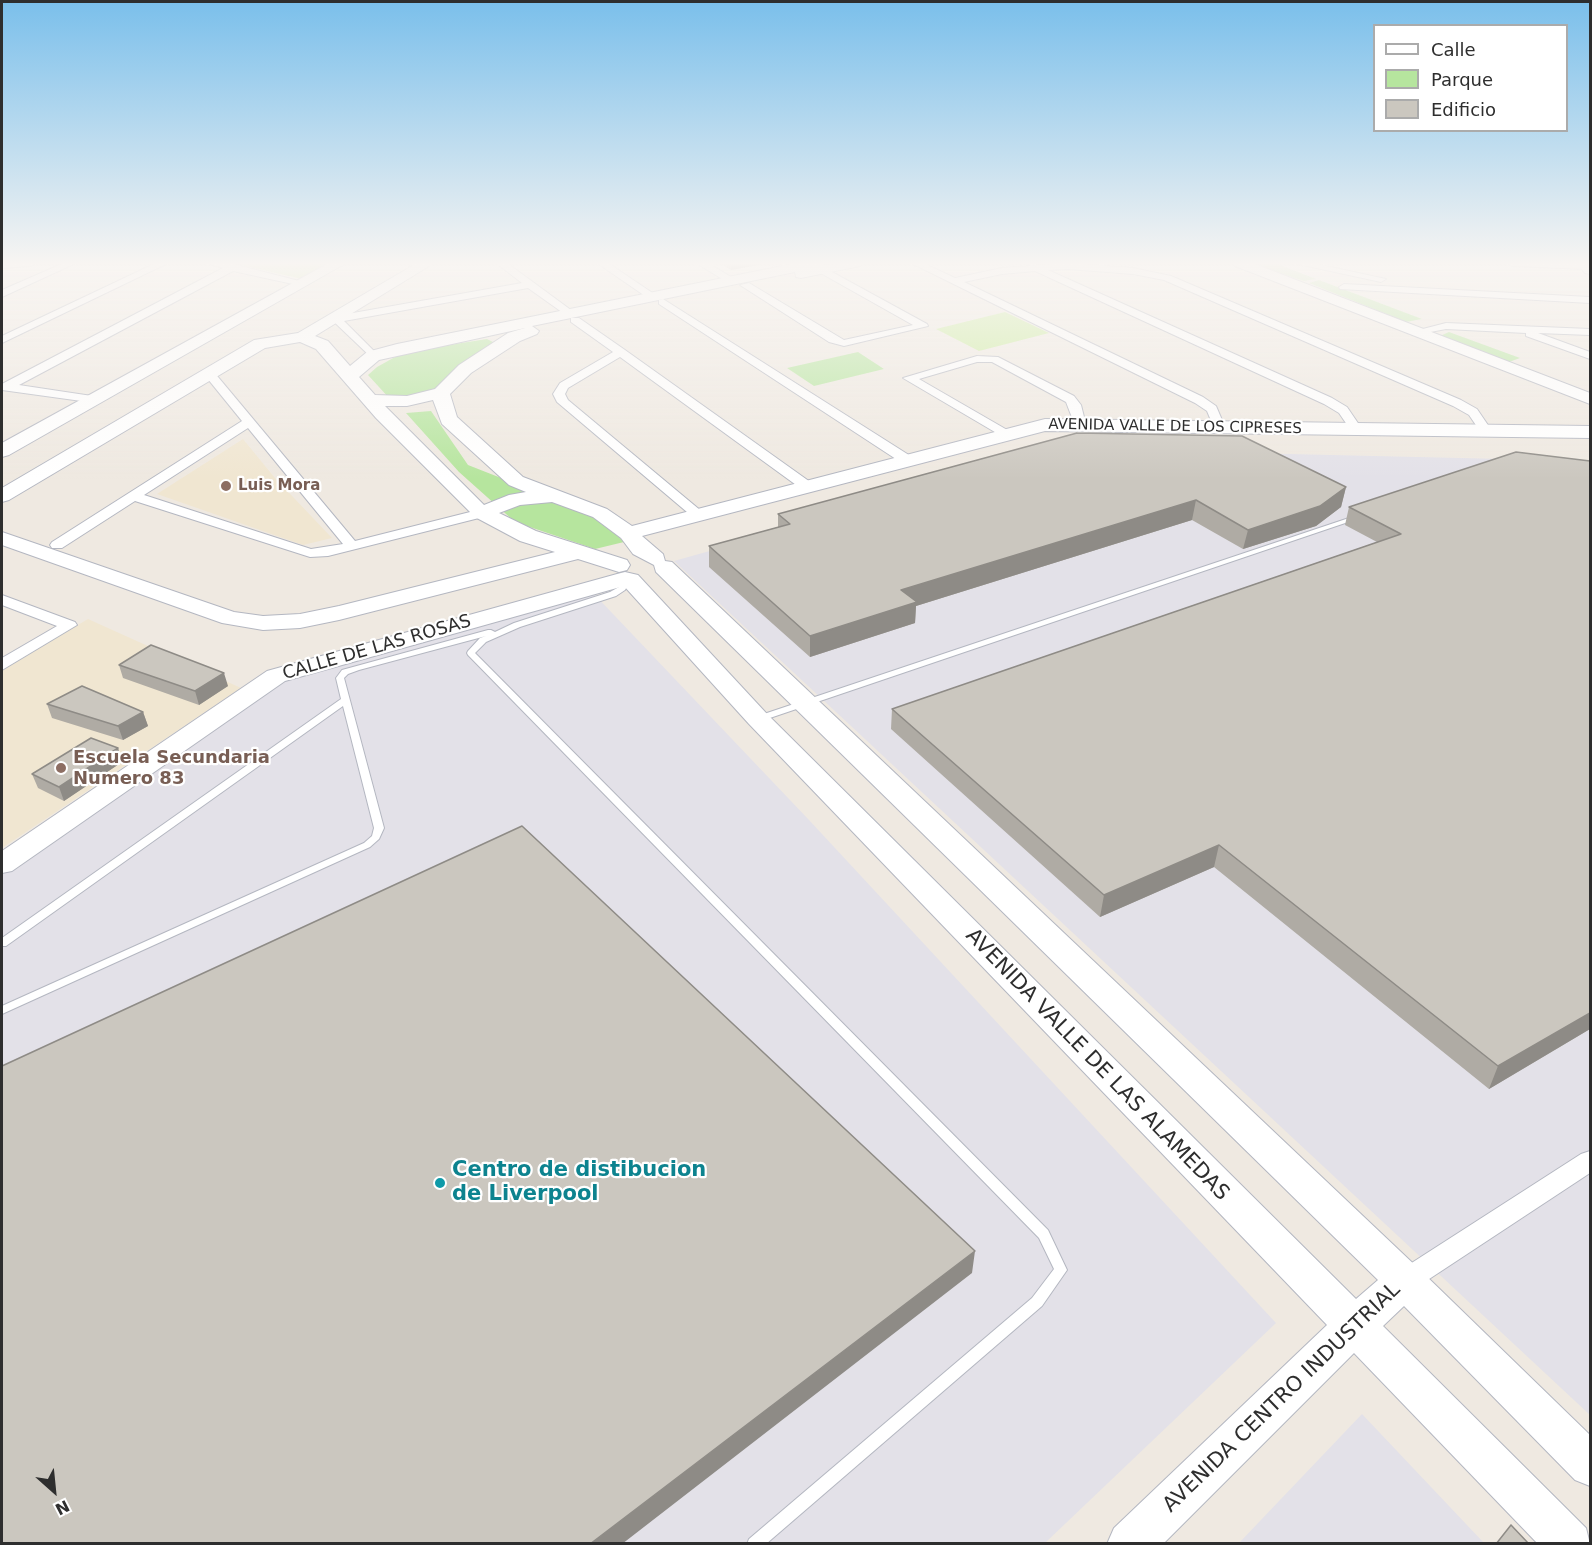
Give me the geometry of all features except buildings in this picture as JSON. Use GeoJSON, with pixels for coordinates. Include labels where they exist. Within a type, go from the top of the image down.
{"type":"FeatureCollection","features":[{"type":"Feature","properties":{"kind":"street"},"geometry":{"type":"LineString","coordinates":[[4,387],[103,335]]}},
{"type":"Feature","properties":{"kind":"street"},"geometry":{"type":"LineString","coordinates":[[2,450],[208,335]]}},
{"type":"Feature","properties":{"kind":"street"},"geometry":{"type":"LineString","coordinates":[[2,496],[260,344],[306,335]]}},
{"type":"Feature","properties":{"kind":"street"},"geometry":{"type":"LineString","coordinates":[[352,335],[373,356]]}},
{"type":"Feature","properties":{"kind":"street"},"geometry":{"type":"LineString","coordinates":[[349,376],[373,356],[414,345],[486,335]]}},
{"type":"Feature","properties":{"kind":"street"},"geometry":{"type":"LineString","coordinates":[[376,407],[410,408],[442,400],[465,369],[505,335]]}},
{"type":"Feature","properties":{"kind":"street"},"geometry":{"type":"LineString","coordinates":[[598,335],[808,486]]}},
{"type":"Feature","properties":{"kind":"street"},"geometry":{"type":"LineString","coordinates":[[713,335],[907,460]]}},
{"type":"Feature","properties":{"kind":"street"},"geometry":{"type":"LineString","coordinates":[[825,335],[844,343],[881,335]]}},
{"type":"Feature","properties":{"kind":"street"},"geometry":{"type":"LineString","coordinates":[[1066,335],[1199,400],[1212,409],[1220,427]]}},
{"type":"Feature","properties":{"kind":"street"},"geometry":{"type":"LineString","coordinates":[[1183,335],[1328,401],[1343,410],[1356,429]]}},
{"type":"Feature","properties":{"kind":"street"},"geometry":{"type":"LineString","coordinates":[[1303,335],[1457,402],[1473,412],[1486,431]]}},
{"type":"Feature","properties":{"kind":"street"},"geometry":{"type":"LineString","coordinates":[[1428,335],[1590,399]]}},
{"type":"Feature","properties":{"kind":"street"},"geometry":{"type":"LineString","coordinates":[[1469,335],[1590,382]]}},
{"type":"Feature","properties":{"kind":"street"},"geometry":{"type":"LineString","coordinates":[[1533,335],[1590,356]]}},
{"type":"Feature","properties":{"kind":"street"},"geometry":{"type":"LineString","coordinates":[[302,337],[322,345],[376,407],[465,499],[482,513],[503,525],[576,553],[625,576]]}},
{"type":"Feature","properties":{"kind":"street"},"geometry":{"type":"LineString","coordinates":[[621,352],[564,386],[559,394],[563,402],[699,515]]}},
{"type":"Feature","properties":{"kind":"street"},"geometry":{"type":"LineString","coordinates":[[1005,434],[909,378],[976,359],[994,359],[1070,399],[1075,405],[1080,425]]}},
{"type":"Feature","properties":{"kind":"street"},"geometry":{"type":"LineString","coordinates":[[209,373],[352,546]]}},
{"type":"Feature","properties":{"kind":"street"},"geometry":{"type":"LineString","coordinates":[[4,387],[92,400]]}},
{"type":"Feature","properties":{"kind":"street"},"geometry":{"type":"LineString","coordinates":[[442,400],[449,420],[516,481],[600,513],[629,533],[641,549],[659,563],[1405,1281],[1590,1465]]}},
{"type":"Feature","properties":{"kind":"street"},"geometry":{"type":"LineString","coordinates":[[57,545],[249,422]]}},
{"type":"Feature","properties":{"kind":"street","name":"AVENIDA VALLE DE LOS CIPRESES"},"geometry":{"type":"LineString","coordinates":[[629,533],[1045,425],[1590,432]]}},
{"type":"Feature","properties":{"kind":"street"},"geometry":{"type":"LineString","coordinates":[[134,496],[310,553],[352,546],[482,513],[516,500],[554,496]]}},
{"type":"Feature","properties":{"kind":"street"},"geometry":{"type":"LineString","coordinates":[[2,538],[230,618],[263,623],[300,621],[339,613],[576,553]]}},
{"type":"Feature","properties":{"kind":"street","name":"CALLE DE LAS ROSAS"},"geometry":{"type":"LineString","coordinates":[[2,864],[276,676],[625,576],[651,579],[662,574],[659,563]]}},
{"type":"Feature","properties":{"kind":"street","name":"AVENIDA VALLE DE LAS ALAMEDAS"},"geometry":{"type":"LineString","coordinates":[[625,576],[758,719],[1570,1544]]}},
{"type":"Feature","properties":{"kind":"street"},"geometry":{"type":"LineString","coordinates":[[2,600],[69,625],[2,665]]}},
{"type":"Feature","properties":{"kind":"street","name":"AVENIDA CENTRO INDUSTRIAL"},"geometry":{"type":"LineString","coordinates":[[1130,1544],[1354,1326],[1405,1281],[1590,1161]]}},
{"type":"Feature","properties":{"kind":"lane"},"geometry":{"type":"LineString","coordinates":[[758,719],[1360,516]]}},
{"type":"Feature","properties":{"kind":"lane"},"geometry":{"type":"LineString","coordinates":[[2,1010],[372,841],[379,828],[340,678],[345,672],[517,625],[607,597],[622,588],[625,576]]}},
{"type":"Feature","properties":{"kind":"lane"},"geometry":{"type":"LineString","coordinates":[[517,625],[483,640],[471,653],[1044,1234],[1061,1270],[1037,1302],[754,1544]]}},
{"type":"Feature","properties":{"kind":"lane"},"geometry":{"type":"LineString","coordinates":[[2,943],[346,700]]}},
{"type":"Feature","properties":{"kind":"shaded area","name":"Luis Mora"},"geometry":{"type":"Polygon","coordinates":[[[243,439],[275,478],[332,538],[303,545],[157,494],[243,439]]]}},
{"type":"Feature","properties":{"kind":"shaded area"},"geometry":{"type":"Polygon","coordinates":[[[1074,449],[1590,461],[1590,1415],[674,561],[1074,449]]]}},
{"type":"Feature","properties":{"kind":"shaded area"},"geometry":{"type":"Polygon","coordinates":[[[594,594],[809,820],[1276,1323],[1045,1543],[2,1543],[2,873],[276,681],[594,594]]]}},
{"type":"Feature","properties":{"kind":"shaded area","name":"Escuela Secundaria Numero 83"},"geometry":{"type":"Polygon","coordinates":[[[88,619],[241,688],[2,848],[2,670],[88,619]]]}},
{"type":"Feature","properties":{"kind":"shaded area"},"geometry":{"type":"Polygon","coordinates":[[[1362,1414],[1484,1543],[1239,1543],[1362,1414]]]}},
{"type":"Feature","properties":{"kind":"green space"},"geometry":{"type":"Polygon","coordinates":[[[948,335],[1041,335],[979,351],[948,335]]]}},
{"type":"Feature","properties":{"kind":"green space"},"geometry":{"type":"Polygon","coordinates":[[[1457,335],[1520,358],[1509,362],[1440,336],[1457,335]]]}},
{"type":"Feature","properties":{"kind":"green space"},"geometry":{"type":"Polygon","coordinates":[[[487,339],[495,343],[435,391],[390,399],[368,375],[377,367],[404,352],[487,339]]]}},
{"type":"Feature","properties":{"kind":"green space"},"geometry":{"type":"Polygon","coordinates":[[[858,352],[884,369],[814,386],[787,368],[858,352]]]}},
{"type":"Feature","properties":{"kind":"green space"},"geometry":{"type":"Polygon","coordinates":[[[431,411],[468,465],[580,509],[606,525],[624,542],[595,549],[515,522],[459,472],[406,413],[431,411]]]}},
{"type":"Feature","properties":{"kind":"place","name":"Luis Mora"},"geometry":{"type":"Point","coordinates":[226,486]}},
{"type":"Feature","properties":{"kind":"place","name":"Escuela Secundaria Numero 83"},"geometry":{"type":"Point","coordinates":[61,768]}},
{"type":"Feature","properties":{"kind":"place","name":"Centro de distibucion de Liverpool"},"geometry":{"type":"Point","coordinates":[440,1183]}}]}
